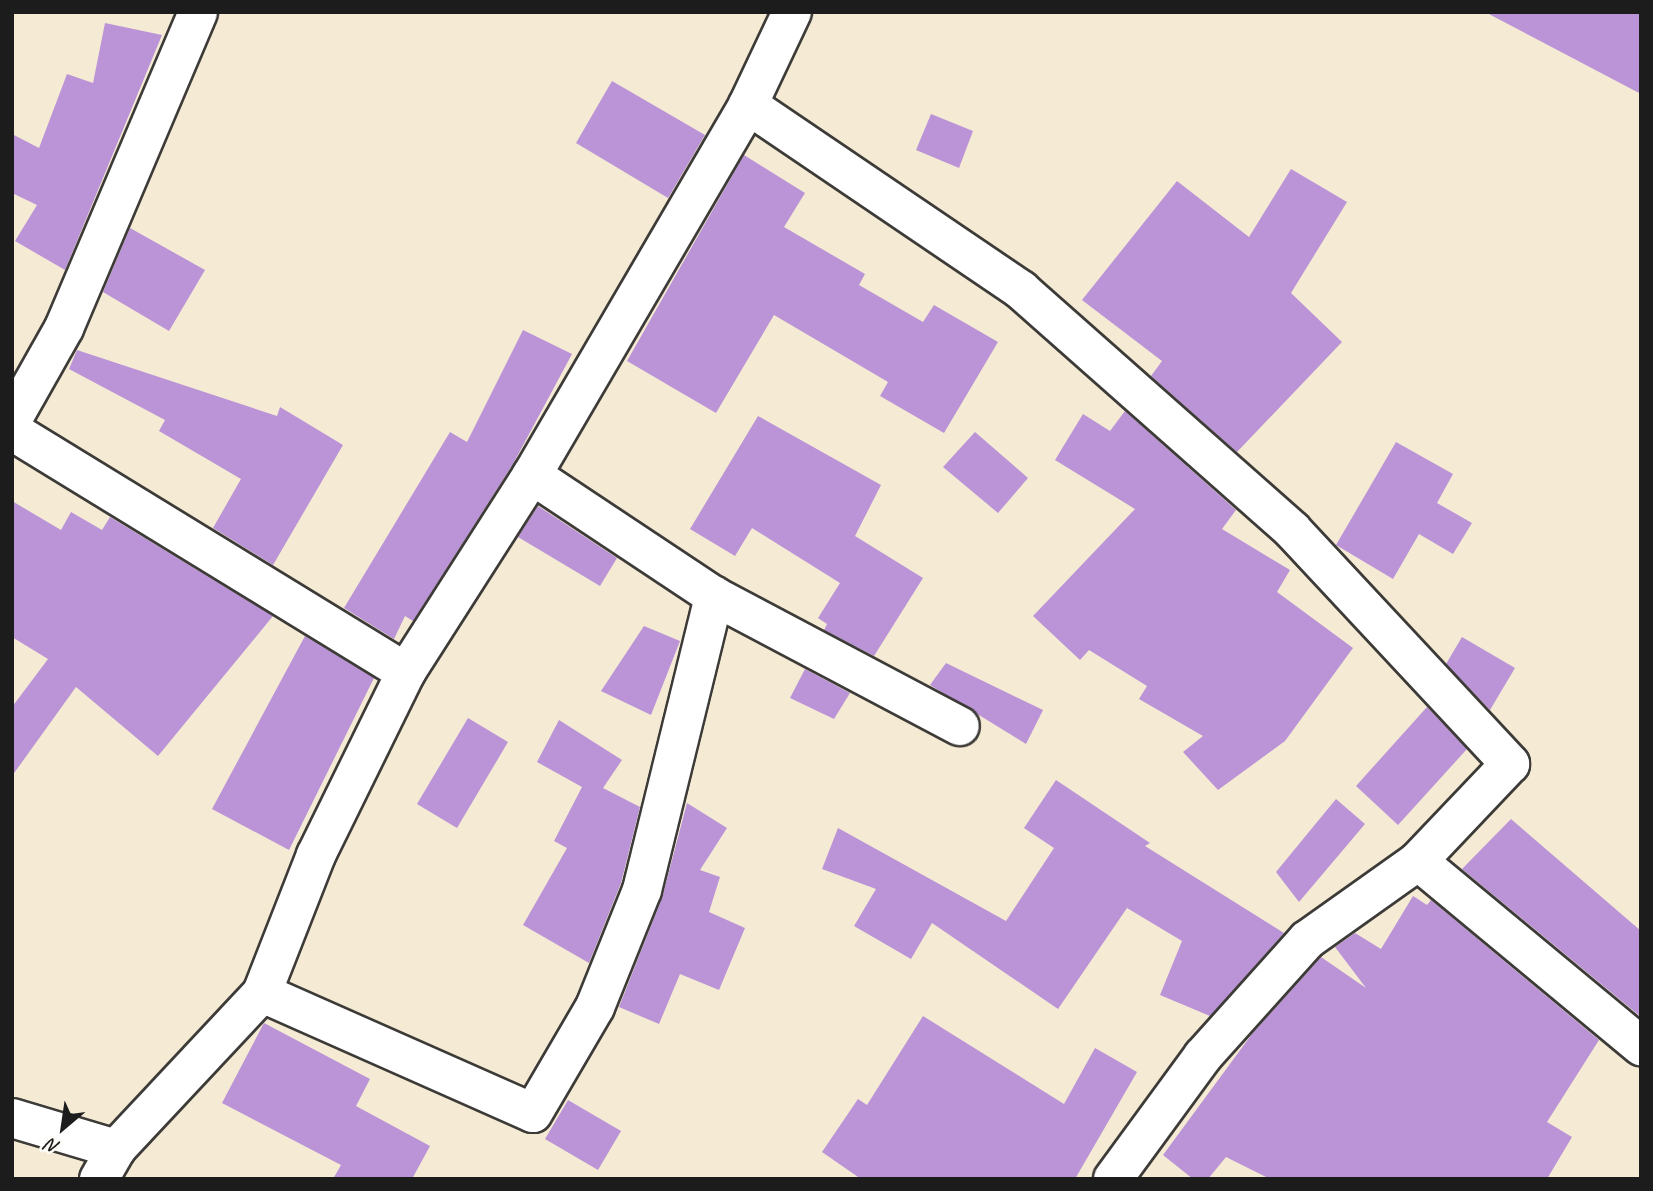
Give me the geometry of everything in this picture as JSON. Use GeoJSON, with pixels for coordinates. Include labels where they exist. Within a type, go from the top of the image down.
{"type":"FeatureCollection","features":[{"type":"Feature","properties":{"kind":"street"},"geometry":{"type":"LineString","coordinates":[[198,12],[64,328],[15,411],[406,672]]}},
{"type":"Feature","properties":{"kind":"street"},"geometry":{"type":"LineString","coordinates":[[12,1118],[108,1164],[262,993],[316,855],[406,672],[532,475],[748,105],[792,12]]}},
{"type":"Feature","properties":{"kind":"street"},"geometry":{"type":"LineString","coordinates":[[748,105],[1021,290],[1292,530],[1510,764],[1418,861],[1307,940],[1203,1056],[1113,1179]]}},
{"type":"Feature","properties":{"kind":"street"},"geometry":{"type":"LineString","coordinates":[[532,475],[714,596],[960,726]]}},
{"type":"Feature","properties":{"kind":"street"},"geometry":{"type":"LineString","coordinates":[[262,993],[533,1113],[595,1007],[642,890],[714,596]]}},
{"type":"Feature","properties":{"kind":"street"},"geometry":{"type":"LineString","coordinates":[[1418,861],[1641,1046]]}},
{"type":"Feature","properties":{"kind":"building"},"geometry":{"type":"Polygon","coordinates":[[[1485,12],[1641,12],[1641,94],[1485,12]]]}},
{"type":"Feature","properties":{"kind":"building"},"geometry":{"type":"Polygon","coordinates":[[[105,23],[162,35],[65,270],[15,241],[37,205],[12,193],[12,134],[39,148],[67,74],[93,83],[105,23]]]}},
{"type":"Feature","properties":{"kind":"building"},"geometry":{"type":"Polygon","coordinates":[[[612,81],[705,135],[668,198],[576,143],[612,81]]]}},
{"type":"Feature","properties":{"kind":"building"},"geometry":{"type":"Polygon","coordinates":[[[931,114],[973,131],[959,168],[916,150],[931,114]]]}},
{"type":"Feature","properties":{"kind":"building"},"geometry":{"type":"Polygon","coordinates":[[[744,155],[805,193],[784,227],[865,274],[859,285],[923,322],[934,305],[998,342],[944,433],[880,396],[888,382],[774,315],[716,413],[627,361],[744,155]]]}},
{"type":"Feature","properties":{"kind":"building"},"geometry":{"type":"Polygon","coordinates":[[[1291,169],[1347,202],[1291,293],[1342,342],[1237,452],[1151,376],[1162,361],[1082,300],[1177,181],[1249,237],[1291,169]]]}},
{"type":"Feature","properties":{"kind":"building"},"geometry":{"type":"Polygon","coordinates":[[[130,228],[205,270],[169,331],[103,292],[130,228]]]}},
{"type":"Feature","properties":{"kind":"building"},"geometry":{"type":"Polygon","coordinates":[[[523,330],[572,354],[513,464],[413,621],[405,616],[394,639],[344,608],[450,432],[467,442],[523,330]]]}},
{"type":"Feature","properties":{"kind":"building"},"geometry":{"type":"Polygon","coordinates":[[[77,350],[277,416],[280,407],[343,445],[273,565],[213,528],[241,479],[159,431],[165,420],[69,369],[77,350]]]}},
{"type":"Feature","properties":{"kind":"building"},"geometry":{"type":"Polygon","coordinates":[[[1125,411],[1236,510],[1222,529],[1290,570],[1277,592],[1353,648],[1285,741],[1218,790],[1183,752],[1203,736],[1139,699],[1147,686],[1089,650],[1080,660],[1033,616],[1135,509],[1055,460],[1083,414],[1110,431],[1125,411]]]}},
{"type":"Feature","properties":{"kind":"building"},"geometry":{"type":"Polygon","coordinates":[[[758,416],[881,485],[855,536],[923,578],[874,656],[824,630],[827,624],[818,618],[840,583],[752,528],[735,556],[690,529],[758,416]]]}},
{"type":"Feature","properties":{"kind":"building"},"geometry":{"type":"Polygon","coordinates":[[[975,432],[1028,478],[998,513],[943,467],[975,432]]]}},
{"type":"Feature","properties":{"kind":"building"},"geometry":{"type":"Polygon","coordinates":[[[1396,442],[1453,474],[1437,503],[1472,523],[1453,554],[1419,534],[1393,579],[1336,545],[1396,442]]]}},
{"type":"Feature","properties":{"kind":"building"},"geometry":{"type":"Polygon","coordinates":[[[12,501],[61,530],[71,512],[102,530],[110,517],[273,616],[158,756],[76,687],[12,776],[12,707],[48,659],[12,637],[12,501]]]}},
{"type":"Feature","properties":{"kind":"building"},"geometry":{"type":"Polygon","coordinates":[[[538,506],[617,558],[600,586],[518,537],[538,506]]]}},
{"type":"Feature","properties":{"kind":"building"},"geometry":{"type":"Polygon","coordinates":[[[644,626],[680,641],[651,715],[601,691],[644,626]]]}},
{"type":"Feature","properties":{"kind":"building"},"geometry":{"type":"Polygon","coordinates":[[[305,636],[374,678],[289,850],[212,809],[305,636]]]}},
{"type":"Feature","properties":{"kind":"building"},"geometry":{"type":"Polygon","coordinates":[[[1462,637],[1515,668],[1490,710],[1446,664],[1462,637]]]}},
{"type":"Feature","properties":{"kind":"building"},"geometry":{"type":"Polygon","coordinates":[[[946,663],[1043,710],[1026,744],[930,685],[946,663]]]}},
{"type":"Feature","properties":{"kind":"building"},"geometry":{"type":"Polygon","coordinates":[[[805,669],[850,693],[834,719],[790,698],[805,669]]]}},
{"type":"Feature","properties":{"kind":"building"},"geometry":{"type":"Polygon","coordinates":[[[1427,707],[1467,749],[1398,825],[1356,786],[1427,707]]]}},
{"type":"Feature","properties":{"kind":"building"},"geometry":{"type":"Polygon","coordinates":[[[468,718],[508,742],[457,828],[417,804],[468,718]]]}},
{"type":"Feature","properties":{"kind":"building"},"geometry":{"type":"Polygon","coordinates":[[[559,720],[622,760],[603,788],[640,807],[621,883],[589,963],[523,925],[567,848],[554,841],[582,787],[537,762],[559,720]]]}},
{"type":"Feature","properties":{"kind":"building"},"geometry":{"type":"Polygon","coordinates":[[[1056,780],[1150,843],[1145,846],[1284,933],[1210,1016],[1160,995],[1182,941],[1127,908],[1058,1009],[932,923],[911,959],[854,926],[876,889],[822,869],[838,828],[1006,921],[1054,848],[1024,828],[1056,780]]]}},
{"type":"Feature","properties":{"kind":"building"},"geometry":{"type":"Polygon","coordinates":[[[1336,799],[1365,824],[1299,902],[1276,872],[1336,799]]]}},
{"type":"Feature","properties":{"kind":"building"},"geometry":{"type":"Polygon","coordinates":[[[687,803],[727,828],[700,870],[720,877],[709,912],[745,928],[719,990],[680,974],[659,1024],[619,1007],[662,898],[687,803]]]}},
{"type":"Feature","properties":{"kind":"building"},"geometry":{"type":"Polygon","coordinates":[[[1511,819],[1641,931],[1641,1017],[1462,869],[1511,819]]]}},
{"type":"Feature","properties":{"kind":"building"},"geometry":{"type":"Polygon","coordinates":[[[1413,896],[1427,905],[1431,900],[1599,1040],[1547,1122],[1572,1137],[1547,1179],[1270,1179],[1226,1157],[1208,1179],[1193,1179],[1163,1155],[1252,1034],[1321,957],[1366,988],[1335,947],[1355,933],[1381,949],[1413,896]]]}},
{"type":"Feature","properties":{"kind":"building"},"geometry":{"type":"Polygon","coordinates":[[[923,1016],[1064,1104],[1095,1048],[1137,1072],[1075,1179],[861,1179],[822,1152],[858,1099],[867,1105],[923,1016]]]}},
{"type":"Feature","properties":{"kind":"building"},"geometry":{"type":"Polygon","coordinates":[[[264,1023],[370,1079],[356,1106],[430,1146],[412,1179],[333,1179],[341,1165],[222,1103],[264,1023]]]}},
{"type":"Feature","properties":{"kind":"building"},"geometry":{"type":"Polygon","coordinates":[[[568,1100],[621,1131],[598,1170],[545,1139],[568,1100]]]}}]}
